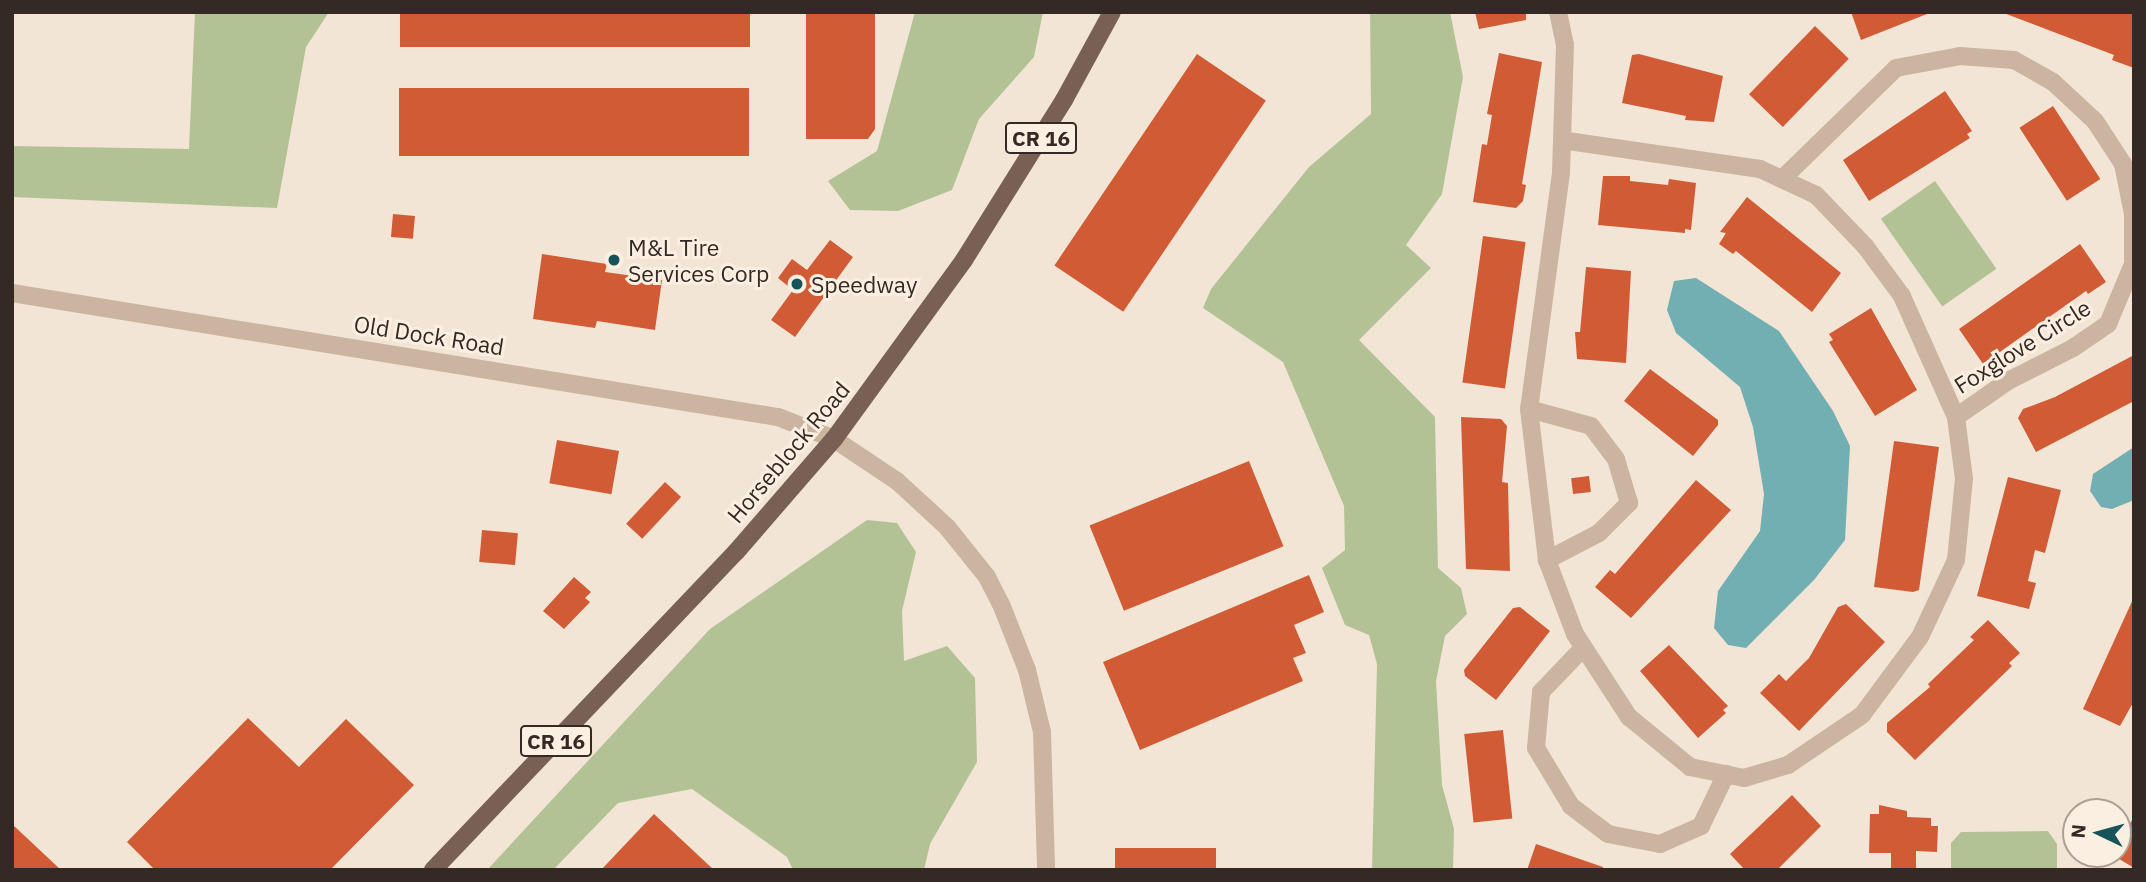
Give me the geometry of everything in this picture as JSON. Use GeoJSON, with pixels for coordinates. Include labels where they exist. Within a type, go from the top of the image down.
{"type":"FeatureCollection","features":[{"type":"Feature","properties":{"kind":"main road","name":"Horseblock Road"},"geometry":{"type":"LineString","coordinates":[[433,870],[736,552],[834,439],[979,239],[1112,12]]}},
{"type":"Feature","properties":{"kind":"street","name":"Foxglove Circle"},"geometry":{"type":"LineString","coordinates":[[1558,12],[1566,45],[1562,140],[1529,409],[1547,559],[1583,648],[1629,717],[1690,767],[1744,778],[1800,758],[1862,715],[1896,674],[1920,637],[1956,560],[1964,479],[1956,417],[1932,355],[1894,286],[1865,246],[1816,195],[1760,169],[1562,140]]}},
{"type":"Feature","properties":{"kind":"street","name":"Foxglove Circle"},"geometry":{"type":"LineString","coordinates":[[1782,179],[1896,68],[1961,57],[2014,60],[2053,82],[2095,121],[2123,164],[2133,215],[2133,264],[2108,324],[2073,348],[2008,381],[1956,417]]}},
{"type":"Feature","properties":{"kind":"street","name":"Old Dock Road"},"geometry":{"type":"LineString","coordinates":[[12,293],[778,417],[834,439],[897,481],[947,527],[980,568],[1001,604],[1027,670],[1042,732],[1046,870]]}},
{"type":"Feature","properties":{"kind":"street"},"geometry":{"type":"LineString","coordinates":[[1529,409],[1591,426],[1616,459],[1629,503],[1599,533],[1547,559]]}},
{"type":"Feature","properties":{"kind":"street"},"geometry":{"type":"LineString","coordinates":[[1583,648],[1541,692],[1536,748],[1571,806],[1608,834],[1660,844],[1701,826],[1726,774]]}},
{"type":"Feature","properties":{"kind":"green space"},"geometry":{"type":"Polygon","coordinates":[[[195,12],[329,12],[306,47],[277,208],[12,197],[12,146],[189,149],[195,12]]]}},
{"type":"Feature","properties":{"kind":"green space"},"geometry":{"type":"Polygon","coordinates":[[[915,12],[1043,12],[1034,57],[979,119],[952,190],[898,211],[850,210],[828,181],[877,151],[915,12]]]}},
{"type":"Feature","properties":{"kind":"green space"},"geometry":{"type":"Polygon","coordinates":[[[1370,12],[1450,12],[1463,77],[1442,194],[1406,245],[1431,268],[1359,340],[1435,417],[1438,568],[1461,588],[1467,614],[1445,636],[1436,681],[1442,785],[1454,829],[1453,870],[1372,870],[1377,664],[1369,635],[1345,625],[1322,568],[1345,550],[1344,506],[1283,362],[1203,308],[1211,289],[1309,167],[1371,114],[1370,12]]]}},
{"type":"Feature","properties":{"kind":"green space"},"geometry":{"type":"Polygon","coordinates":[[[1935,181],[1996,269],[1942,307],[1881,219],[1935,181]]]}},
{"type":"Feature","properties":{"kind":"green space"},"geometry":{"type":"Polygon","coordinates":[[[867,520],[897,523],[916,552],[902,611],[904,661],[947,646],[975,678],[977,762],[930,844],[924,870],[793,870],[787,857],[692,789],[618,803],[553,870],[487,870],[710,629],[867,520]]]}},
{"type":"Feature","properties":{"kind":"green space"},"geometry":{"type":"Polygon","coordinates":[[[2048,831],[2057,844],[2057,870],[1951,870],[1951,843],[1961,832],[2048,831]]]}},
{"type":"Feature","properties":{"kind":"water"},"geometry":{"type":"Polygon","coordinates":[[[1696,278],[1779,331],[1833,411],[1850,446],[1845,540],[1814,580],[1746,648],[1728,645],[1714,628],[1718,591],[1760,531],[1764,494],[1753,427],[1740,387],[1676,333],[1667,310],[1674,281],[1696,278]]]}},
{"type":"Feature","properties":{"kind":"water"},"geometry":{"type":"Polygon","coordinates":[[[2134,447],[2134,500],[2112,509],[2101,507],[2090,491],[2093,474],[2134,447]]]}},
{"type":"Feature","properties":{"kind":"building"},"geometry":{"type":"Polygon","coordinates":[[[400,12],[750,12],[750,47],[400,47],[400,12]]]}},
{"type":"Feature","properties":{"kind":"building"},"geometry":{"type":"Polygon","coordinates":[[[806,12],[875,12],[875,129],[868,139],[806,139],[806,12]]]}},
{"type":"Feature","properties":{"kind":"building"},"geometry":{"type":"Polygon","coordinates":[[[1475,12],[1526,12],[1526,20],[1479,29],[1475,12]]]}},
{"type":"Feature","properties":{"kind":"building"},"geometry":{"type":"Polygon","coordinates":[[[1851,12],[1926,12],[1927,14],[1861,40],[1851,12]]]}},
{"type":"Feature","properties":{"kind":"building"},"geometry":{"type":"Polygon","coordinates":[[[2001,12],[2134,12],[2134,68],[2112,60],[2114,55],[2001,12]]]}},
{"type":"Feature","properties":{"kind":"building"},"geometry":{"type":"Polygon","coordinates":[[[1815,26],[1849,59],[1783,127],[1749,94],[1815,26]]]}},
{"type":"Feature","properties":{"kind":"building"},"geometry":{"type":"Polygon","coordinates":[[[1499,53],[1542,62],[1522,184],[1526,185],[1523,201],[1516,208],[1473,202],[1482,144],[1487,145],[1492,115],[1487,114],[1499,53]]]}},
{"type":"Feature","properties":{"kind":"building"},"geometry":{"type":"Polygon","coordinates":[[[1197,54],[1266,100],[1123,312],[1054,265],[1197,54]]]}},
{"type":"Feature","properties":{"kind":"building"},"geometry":{"type":"Polygon","coordinates":[[[1639,54],[1723,76],[1714,122],[1685,120],[1686,116],[1622,103],[1632,55],[1639,54]]]}},
{"type":"Feature","properties":{"kind":"building"},"geometry":{"type":"Polygon","coordinates":[[[399,88],[749,88],[749,156],[399,156],[399,88]]]}},
{"type":"Feature","properties":{"kind":"building"},"geometry":{"type":"Polygon","coordinates":[[[1945,91],[1972,131],[1967,134],[1970,138],[1869,201],[1843,160],[1945,91]]]}},
{"type":"Feature","properties":{"kind":"building"},"geometry":{"type":"Polygon","coordinates":[[[2053,106],[2100,179],[2067,201],[2019,128],[2053,106]]]}},
{"type":"Feature","properties":{"kind":"building"},"geometry":{"type":"Polygon","coordinates":[[[1603,176],[1630,176],[1630,181],[1668,185],[1669,179],[1696,183],[1691,230],[1685,229],[1685,233],[1598,225],[1603,176]]]}},
{"type":"Feature","properties":{"kind":"building"},"geometry":{"type":"Polygon","coordinates":[[[1747,197],[1841,273],[1812,312],[1736,251],[1733,254],[1719,244],[1726,233],[1720,232],[1747,197]]]}},
{"type":"Feature","properties":{"kind":"building"},"geometry":{"type":"Polygon","coordinates":[[[393,214],[415,216],[413,239],[391,237],[393,214]]]}},
{"type":"Feature","properties":{"kind":"building"},"geometry":{"type":"Polygon","coordinates":[[[1483,236],[1526,242],[1505,389],[1462,383],[1483,236]]]}},
{"type":"Feature","properties":{"kind":"building"},"geometry":{"type":"Polygon","coordinates":[[[830,240],[853,257],[795,337],[771,320],[793,290],[778,278],[792,259],[807,270],[830,240]]]}},
{"type":"Feature","properties":{"kind":"building"},"geometry":{"type":"Polygon","coordinates":[[[2080,244],[2106,282],[2088,294],[2086,291],[1983,364],[1959,329],[2080,244]]]}},
{"type":"Feature","properties":{"kind":"building"},"geometry":{"type":"Polygon","coordinates":[[[542,254],[607,264],[605,272],[662,280],[655,330],[597,321],[595,328],[533,319],[542,254]]]}},
{"type":"Feature","properties":{"kind":"building"},"geometry":{"type":"Polygon","coordinates":[[[1586,267],[1631,271],[1626,363],[1577,359],[1575,332],[1580,332],[1586,267]]]}},
{"type":"Feature","properties":{"kind":"building"},"geometry":{"type":"Polygon","coordinates":[[[1871,308],[1917,390],[1875,416],[1829,342],[1833,340],[1829,334],[1871,308]]]}},
{"type":"Feature","properties":{"kind":"building"},"geometry":{"type":"Polygon","coordinates":[[[2134,355],[2134,401],[2036,452],[2018,418],[2023,409],[2055,397],[2134,355]]]}},
{"type":"Feature","properties":{"kind":"building"},"geometry":{"type":"Polygon","coordinates":[[[1650,369],[1718,420],[1718,425],[1693,456],[1624,401],[1650,369]]]}},
{"type":"Feature","properties":{"kind":"building"},"geometry":{"type":"Polygon","coordinates":[[[1461,417],[1501,419],[1507,426],[1502,482],[1508,483],[1510,571],[1466,569],[1461,417]]]}},
{"type":"Feature","properties":{"kind":"building"},"geometry":{"type":"Polygon","coordinates":[[[557,440],[619,451],[611,494],[549,483],[557,440]]]}},
{"type":"Feature","properties":{"kind":"building"},"geometry":{"type":"Polygon","coordinates":[[[1894,441],[1939,447],[1919,590],[1913,592],[1874,587],[1894,441]]]}},
{"type":"Feature","properties":{"kind":"building"},"geometry":{"type":"Polygon","coordinates":[[[1249,461],[1283,546],[1124,611],[1090,525],[1249,461]]]}},
{"type":"Feature","properties":{"kind":"building"},"geometry":{"type":"Polygon","coordinates":[[[1589,476],[1591,492],[1573,494],[1571,478],[1589,476]]]}},
{"type":"Feature","properties":{"kind":"building"},"geometry":{"type":"Polygon","coordinates":[[[2008,477],[2061,490],[2045,553],[2035,550],[2028,581],[2036,583],[2029,609],[1977,596],[2008,477]]]}},
{"type":"Feature","properties":{"kind":"building"},"geometry":{"type":"Polygon","coordinates":[[[1696,480],[1731,510],[1631,618],[1595,587],[1610,570],[1615,574],[1696,480]]]}},
{"type":"Feature","properties":{"kind":"building"},"geometry":{"type":"Polygon","coordinates":[[[665,482],[681,497],[642,539],[626,524],[665,482]]]}},
{"type":"Feature","properties":{"kind":"building"},"geometry":{"type":"Polygon","coordinates":[[[482,530],[518,533],[515,565],[479,562],[482,530]]]}},
{"type":"Feature","properties":{"kind":"building"},"geometry":{"type":"Polygon","coordinates":[[[1309,575],[1324,612],[1294,625],[1306,653],[1293,658],[1303,681],[1140,750],[1103,662],[1309,575]]]}},
{"type":"Feature","properties":{"kind":"building"},"geometry":{"type":"Polygon","coordinates":[[[574,577],[591,592],[585,598],[590,602],[564,629],[543,611],[574,577]]]}},
{"type":"Feature","properties":{"kind":"building"},"geometry":{"type":"Polygon","coordinates":[[[2134,597],[2134,701],[2120,726],[2083,709],[2134,597]]]}},
{"type":"Feature","properties":{"kind":"building"},"geometry":{"type":"Polygon","coordinates":[[[1846,604],[1885,642],[1799,731],[1760,693],[1779,674],[1786,681],[1809,658],[1838,607],[1846,604]]]}},
{"type":"Feature","properties":{"kind":"building"},"geometry":{"type":"Polygon","coordinates":[[[1520,607],[1550,631],[1496,700],[1465,676],[1464,670],[1513,608],[1520,607]]]}},
{"type":"Feature","properties":{"kind":"building"},"geometry":{"type":"Polygon","coordinates":[[[1988,620],[2020,653],[2009,663],[2012,666],[1915,760],[1887,732],[1887,723],[1930,687],[1928,684],[1974,640],[1970,637],[1988,620]]]}},
{"type":"Feature","properties":{"kind":"building"},"geometry":{"type":"Polygon","coordinates":[[[1669,645],[1728,706],[1723,710],[1726,713],[1698,738],[1640,671],[1669,645]]]}},
{"type":"Feature","properties":{"kind":"building"},"geometry":{"type":"Polygon","coordinates":[[[248,718],[299,767],[346,719],[414,785],[330,870],[155,870],[127,842],[248,718]]]}},
{"type":"Feature","properties":{"kind":"building"},"geometry":{"type":"Polygon","coordinates":[[[1503,730],[1512,819],[1474,823],[1464,734],[1503,730]]]}},
{"type":"Feature","properties":{"kind":"building"},"geometry":{"type":"Polygon","coordinates":[[[1792,795],[1821,826],[1777,870],[1745,870],[1730,854],[1792,795]]]}},
{"type":"Feature","properties":{"kind":"building"},"geometry":{"type":"Polygon","coordinates":[[[1879,805],[1907,811],[1907,817],[1931,818],[1931,826],[1938,826],[1937,852],[1916,851],[1916,869],[1891,868],[1891,853],[1869,853],[1870,814],[1879,814],[1879,805]]]}},
{"type":"Feature","properties":{"kind":"building"},"geometry":{"type":"Polygon","coordinates":[[[654,814],[714,870],[601,870],[654,814]]]}},
{"type":"Feature","properties":{"kind":"building"},"geometry":{"type":"Polygon","coordinates":[[[2134,817],[2134,868],[2132,867],[2134,817]]]}},
{"type":"Feature","properties":{"kind":"building"},"geometry":{"type":"Polygon","coordinates":[[[12,824],[61,870],[12,870],[12,824]]]}},
{"type":"Feature","properties":{"kind":"building"},"geometry":{"type":"Polygon","coordinates":[[[1536,844],[1603,867],[1603,870],[1527,870],[1536,844]]]}},
{"type":"Feature","properties":{"kind":"building"},"geometry":{"type":"Polygon","coordinates":[[[1115,848],[1216,848],[1216,870],[1115,870],[1115,848]]]}},
{"type":"Feature","properties":{"kind":"place","name":"M&L Tire Services Corp"},"geometry":{"type":"Point","coordinates":[614,260]}},
{"type":"Feature","properties":{"kind":"place","name":"Speedway"},"geometry":{"type":"Point","coordinates":[797,284]}}]}
